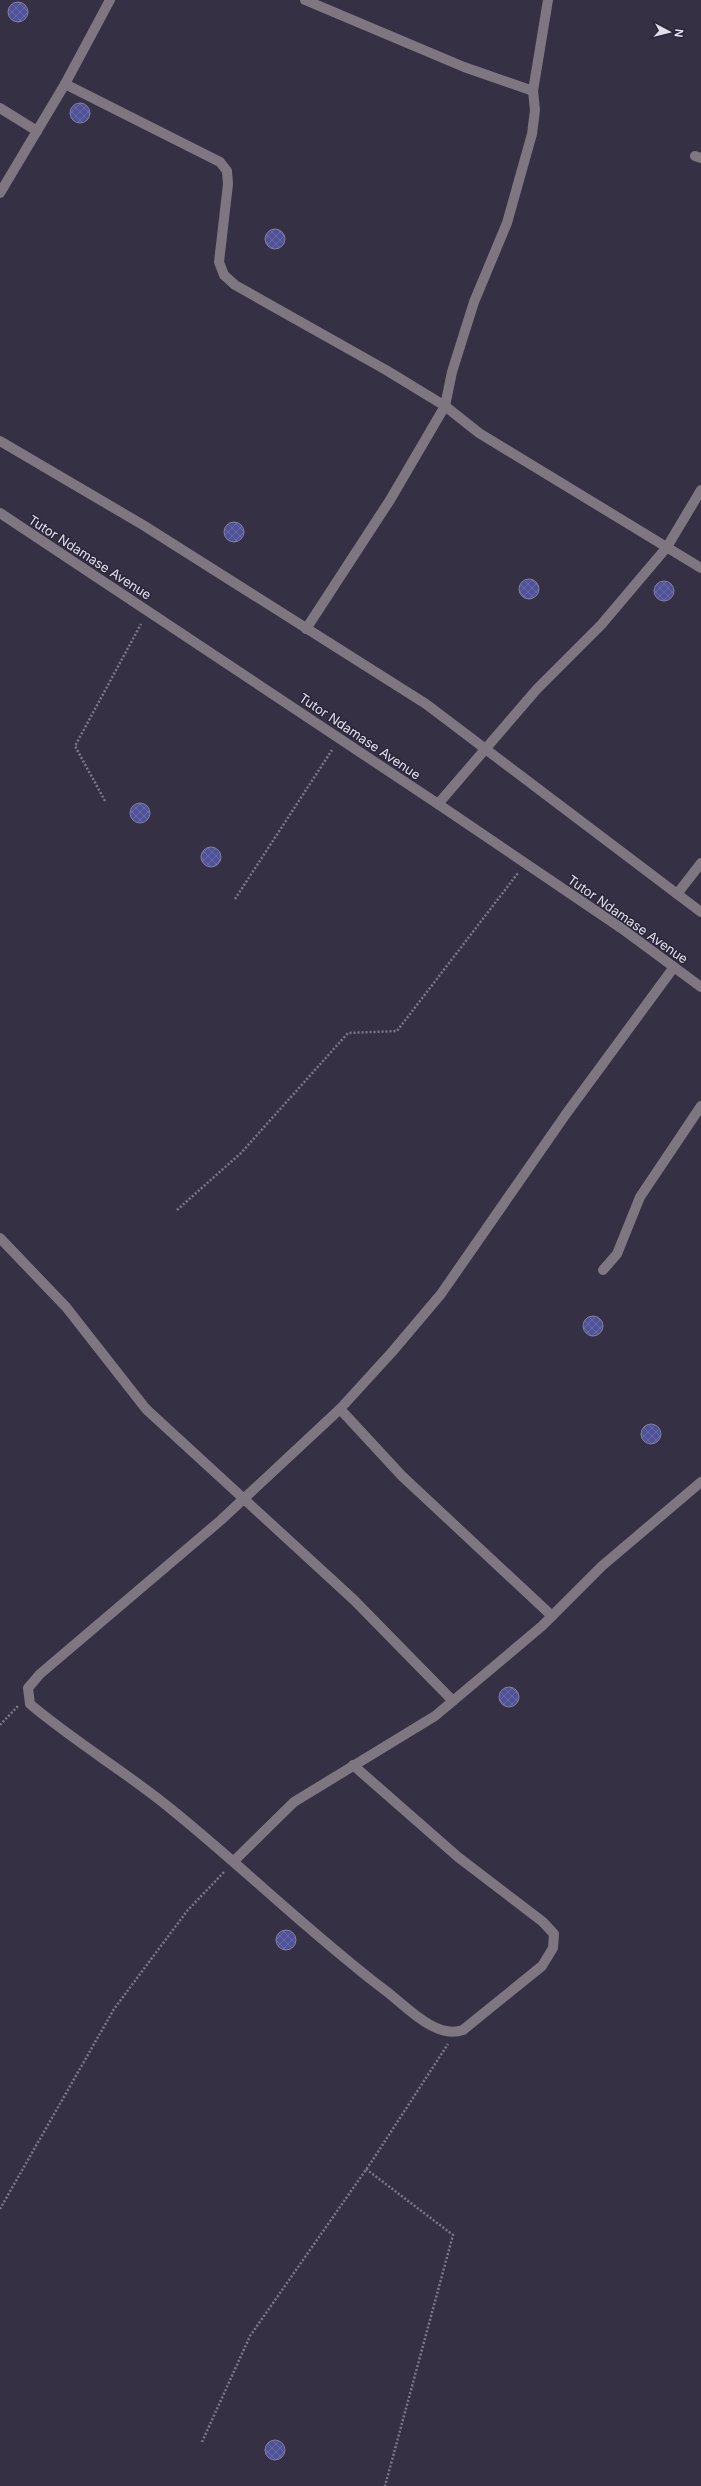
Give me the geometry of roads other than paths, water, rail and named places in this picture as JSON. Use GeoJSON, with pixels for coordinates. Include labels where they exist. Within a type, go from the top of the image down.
{"type":"FeatureCollection","features":[{"type":"Feature","properties":{"kind":"street"},"geometry":{"type":"LineString","coordinates":[[0,194],[65,84],[110,0]]}},
{"type":"Feature","properties":{"kind":"street"},"geometry":{"type":"LineString","coordinates":[[305,0],[464,67],[533,91]]}},
{"type":"Feature","properties":{"kind":"street"},"geometry":{"type":"LineString","coordinates":[[306,628],[390,500],[445,406],[452,372],[474,302],[507,223],[532,134],[535,110],[533,91],[548,0]]}},
{"type":"Feature","properties":{"kind":"street"},"geometry":{"type":"LineString","coordinates":[[65,84],[220,162],[227,171],[228,184],[219,262],[224,275],[235,285],[386,370],[445,406],[479,433],[701,568]]}},
{"type":"Feature","properties":{"kind":"street"},"geometry":{"type":"LineString","coordinates":[[0,108],[37,131]]}},
{"type":"Feature","properties":{"kind":"street"},"geometry":{"type":"LineString","coordinates":[[0,441],[143,525],[426,704],[701,912]]}},
{"type":"Feature","properties":{"kind":"street"},"geometry":{"type":"LineString","coordinates":[[438,804],[537,689],[601,625],[667,547],[701,490]]}},
{"type":"Feature","properties":{"kind":"street","name":"Tutor Ndamase Avenue"},"geometry":{"type":"LineString","coordinates":[[0,513],[526,863],[701,987]]}},
{"type":"Feature","properties":{"kind":"street"},"geometry":{"type":"LineString","coordinates":[[677,894],[701,863]]}},
{"type":"Feature","properties":{"kind":"street"},"geometry":{"type":"LineString","coordinates":[[353,1765],[458,1857],[543,1922],[554,1934],[553,1948],[542,1966],[476,2021],[455,2033],[438,2029],[428,2023],[361,1972],[281,1904],[235,1860],[145,1787],[45,1717],[30,1704],[28,1696],[31,1683],[243,1499],[340,1409],[441,1294],[566,1114],[674,967]]}},
{"type":"Feature","properties":{"kind":"street"},"geometry":{"type":"LineString","coordinates":[[603,1270],[617,1254],[640,1197],[701,1106]]}},
{"type":"Feature","properties":{"kind":"street"},"geometry":{"type":"LineString","coordinates":[[0,1238],[66,1307],[146,1409],[354,1600],[453,1701]]}},
{"type":"Feature","properties":{"kind":"street"},"geometry":{"type":"LineString","coordinates":[[340,1409],[402,1476],[552,1616]]}},
{"type":"Feature","properties":{"kind":"street"},"geometry":{"type":"LineString","coordinates":[[235,1860],[294,1802],[435,1716],[552,1616],[602,1566],[701,1482]]}}]}
